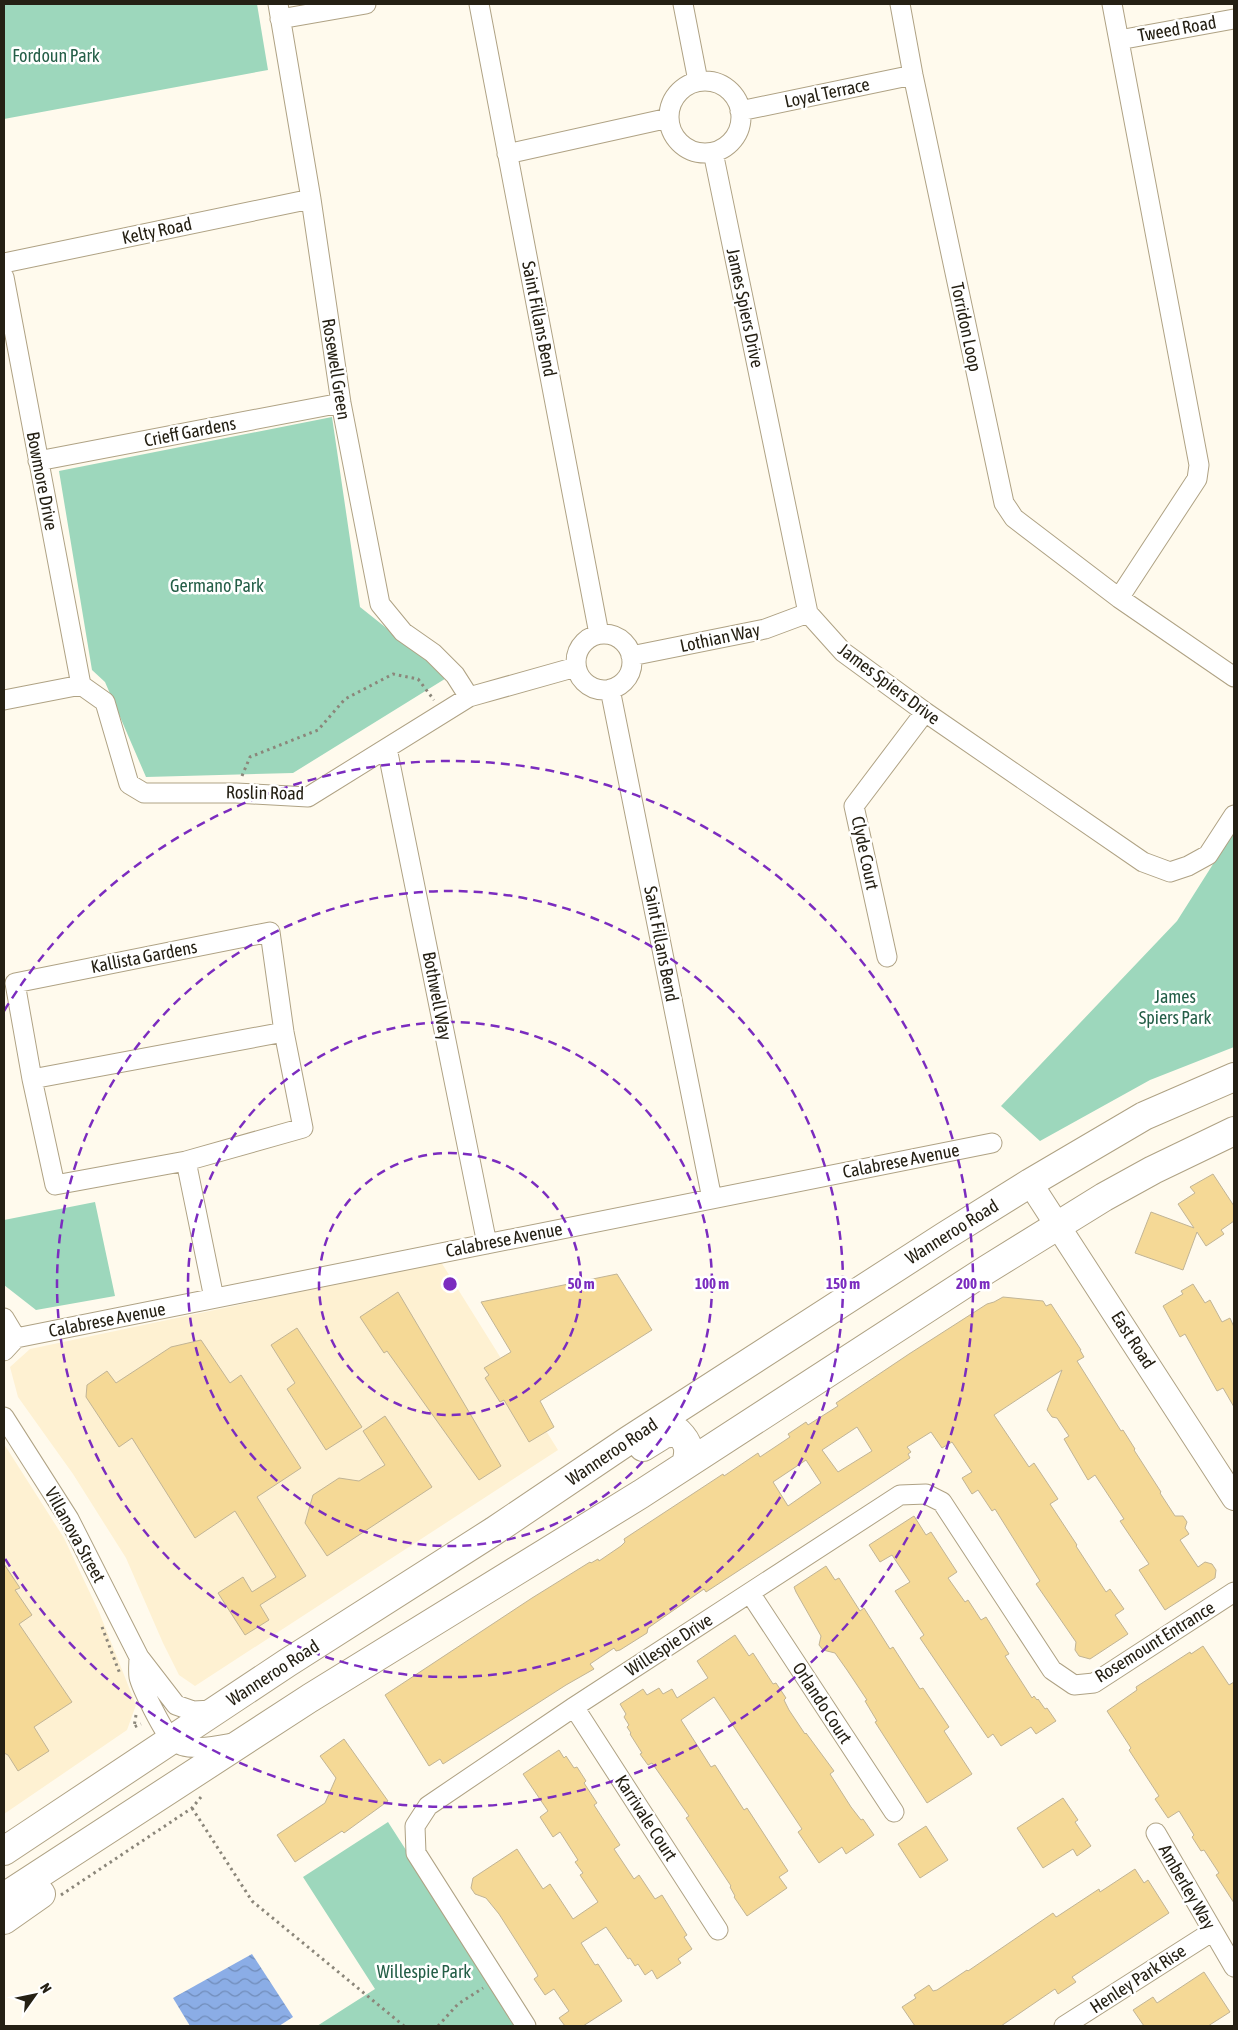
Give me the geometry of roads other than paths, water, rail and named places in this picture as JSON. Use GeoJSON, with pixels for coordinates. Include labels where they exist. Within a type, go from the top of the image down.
{"type":"FeatureCollection","features":[{"type":"Feature","properties":{"kind":"highway","name":"Wanneroo Road"},"geometry":{"type":"LineString","coordinates":[[4,1851],[494,1531],[629,1440],[1030,1183],[1144,1116],[1234,1077]]}},
{"type":"Feature","properties":{"kind":"highway"},"geometry":{"type":"LineString","coordinates":[[4,1897],[244,1741],[686,1464],[1058,1225],[1153,1170],[1234,1131]]}},
{"type":"Feature","properties":{"kind":"highway"},"geometry":{"type":"LineString","coordinates":[[494,1531],[540,1513],[664,1434],[678,1432],[687,1440],[690,1449],[686,1464]]}},
{"type":"Feature","properties":{"kind":"highway"},"geometry":{"type":"LineString","coordinates":[[4,1920],[95,1859],[127,1817]]}},
{"type":"Feature","properties":{"kind":"street"},"geometry":{"type":"LineString","coordinates":[[279,12],[366,4]]}},
{"type":"Feature","properties":{"kind":"street","name":"Saint Fillans Bend"},"geometry":{"type":"LineString","coordinates":[[478,4],[599,634]]}},
{"type":"Feature","properties":{"kind":"street"},"geometry":{"type":"LineString","coordinates":[[683,4],[698,82]]}},
{"type":"Feature","properties":{"kind":"street","name":"Torridon Loop"},"geometry":{"type":"LineString","coordinates":[[900,4],[913,75],[1004,503],[1014,518],[1120,598],[1234,677]]}},
{"type":"Feature","properties":{"kind":"street"},"geometry":{"type":"LineString","coordinates":[[1112,4],[1199,465],[1197,479],[1120,598]]}},
{"type":"Feature","properties":{"kind":"street","name":"Rosewell Green"},"geometry":{"type":"LineString","coordinates":[[279,12],[311,199],[341,403],[380,604],[403,632],[433,653],[456,675],[469,697]]}},
{"type":"Feature","properties":{"kind":"street","name":"Tweed Road"},"geometry":{"type":"LineString","coordinates":[[1119,40],[1234,19]]}},
{"type":"Feature","properties":{"kind":"street","name":"Loyal Terrace"},"geometry":{"type":"LineString","coordinates":[[740,111],[913,75]]}},
{"type":"Feature","properties":{"kind":"street"},"geometry":{"type":"LineString","coordinates":[[711,81],[723,86],[732,93],[740,111],[741,123],[736,135],[728,144],[712,152],[700,153],[688,149],[678,141],[672,130],[669,118],[671,105],[677,94],[686,86],[698,82],[711,81]]}},
{"type":"Feature","properties":{"kind":"street"},"geometry":{"type":"LineString","coordinates":[[508,154],[669,118]]}},
{"type":"Feature","properties":{"kind":"street","name":"James Spiers Drive"},"geometry":{"type":"LineString","coordinates":[[712,152],[808,614],[842,652],[925,712],[1143,862],[1170,872],[1188,866],[1208,855],[1234,815]]}},
{"type":"Feature","properties":{"kind":"street","name":"Kelty Road"},"geometry":{"type":"LineString","coordinates":[[4,263],[311,199]]}},
{"type":"Feature","properties":{"kind":"street","name":"Bowmore Drive"},"geometry":{"type":"LineString","coordinates":[[4,277],[81,685]]}},
{"type":"Feature","properties":{"kind":"street","name":"Crieff Gardens"},"geometry":{"type":"LineString","coordinates":[[38,461],[341,403]]}},
{"type":"Feature","properties":{"kind":"street","name":"Lothian Way"},"geometry":{"type":"LineString","coordinates":[[631,656],[765,629],[808,614]]}},
{"type":"Feature","properties":{"kind":"street"},"geometry":{"type":"LineString","coordinates":[[599,634],[618,638],[625,644],[631,656],[631,666],[628,675],[622,683],[610,689],[600,690],[591,687],[583,681],[576,667],[576,657],[580,648],[586,640],[599,634]]}},
{"type":"Feature","properties":{"kind":"street","name":"Roslin Road"},"geometry":{"type":"LineString","coordinates":[[81,685],[105,702],[129,784],[144,794],[236,793],[308,797],[469,697],[576,667]]}},
{"type":"Feature","properties":{"kind":"street"},"geometry":{"type":"LineString","coordinates":[[4,700],[81,685]]}},
{"type":"Feature","properties":{"kind":"street","name":"Saint Fillans Bend"},"geometry":{"type":"LineString","coordinates":[[610,689],[712,1198]]}},
{"type":"Feature","properties":{"kind":"street","name":"Clyde Court"},"geometry":{"type":"LineString","coordinates":[[887,957],[854,806],[925,712]]}},
{"type":"Feature","properties":{"kind":"street","name":"Bothwell Way"},"geometry":{"type":"LineString","coordinates":[[387,748],[487,1244]]}},
{"type":"Feature","properties":{"kind":"street","name":"Kallista Gardens"},"geometry":{"type":"LineString","coordinates":[[270,932],[284,1032],[304,1128],[186,1161],[55,1185],[32,1079],[15,983],[270,932]]}},
{"type":"Feature","properties":{"kind":"street"},"geometry":{"type":"LineString","coordinates":[[32,1079],[284,1032]]}},
{"type":"Feature","properties":{"kind":"street","name":"Calabrese Avenue"},"geometry":{"type":"LineString","coordinates":[[10,1344],[214,1298],[992,1142]]}},
{"type":"Feature","properties":{"kind":"street"},"geometry":{"type":"LineString","coordinates":[[186,1161],[214,1298]]}},
{"type":"Feature","properties":{"kind":"street","name":"East Road"},"geometry":{"type":"LineString","coordinates":[[1030,1183],[1234,1498]]}},
{"type":"Feature","properties":{"kind":"street"},"geometry":{"type":"LineString","coordinates":[[4,1318],[10,1344]]}},
{"type":"Feature","properties":{"kind":"street","name":"Villanova Street"},"geometry":{"type":"LineString","coordinates":[[4,1417],[69,1519],[139,1657],[176,1705],[193,1711],[218,1710]]}},
{"type":"Feature","properties":{"kind":"street","name":"Willespie Drive"},"geometry":{"type":"LineString","coordinates":[[526,2026],[416,1853],[415,1826],[428,1806],[574,1708],[900,1495],[926,1494],[942,1502],[1052,1670],[1074,1684]]}},
{"type":"Feature","properties":{"kind":"street","name":"Rosemount Entrance"},"geometry":{"type":"LineString","coordinates":[[1074,1684],[1094,1683],[1234,1592]]}},
{"type":"Feature","properties":{"kind":"street","name":"Orlando Court"},"geometry":{"type":"LineString","coordinates":[[750,1593],[894,1812]]}},
{"type":"Feature","properties":{"kind":"street","name":"Villanova Street"},"geometry":{"type":"LineString","coordinates":[[139,1657],[139,1677],[158,1717],[172,1740]]}},
{"type":"Feature","properties":{"kind":"street","name":"Karrivale Court"},"geometry":{"type":"LineString","coordinates":[[574,1708],[718,1930]]}},
{"type":"Feature","properties":{"kind":"street"},"geometry":{"type":"LineString","coordinates":[[172,1740],[185,1745],[206,1748],[244,1741]]}},
{"type":"Feature","properties":{"kind":"street","name":"Amberley Way"},"geometry":{"type":"LineString","coordinates":[[1156,1833],[1234,1968]]}},
{"type":"Feature","properties":{"kind":"street","name":"Henley Park Rise"},"geometry":{"type":"LineString","coordinates":[[1064,2026],[1213,1931]]}},
{"type":"Feature","properties":{"kind":"water"},"geometry":{"type":"Polygon","coordinates":[[[252,1954],[293,2017],[279,2026],[190,2026],[173,1998],[252,1954]]]}},
{"type":"Feature","properties":{"kind":"park label","name":"Fordoun Park"},"geometry":{"type":"Point","coordinates":[56,56]}},
{"type":"Feature","properties":{"kind":"park label","name":"Germano Park"},"geometry":{"type":"Point","coordinates":[217,586]}},
{"type":"Feature","properties":{"kind":"park label","name":"James Spiers Park"},"geometry":{"type":"Point","coordinates":[1175,1007]}},
{"type":"Feature","properties":{"kind":"park label","name":"Willespie Park"},"geometry":{"type":"Point","coordinates":[424,1972]}}]}
